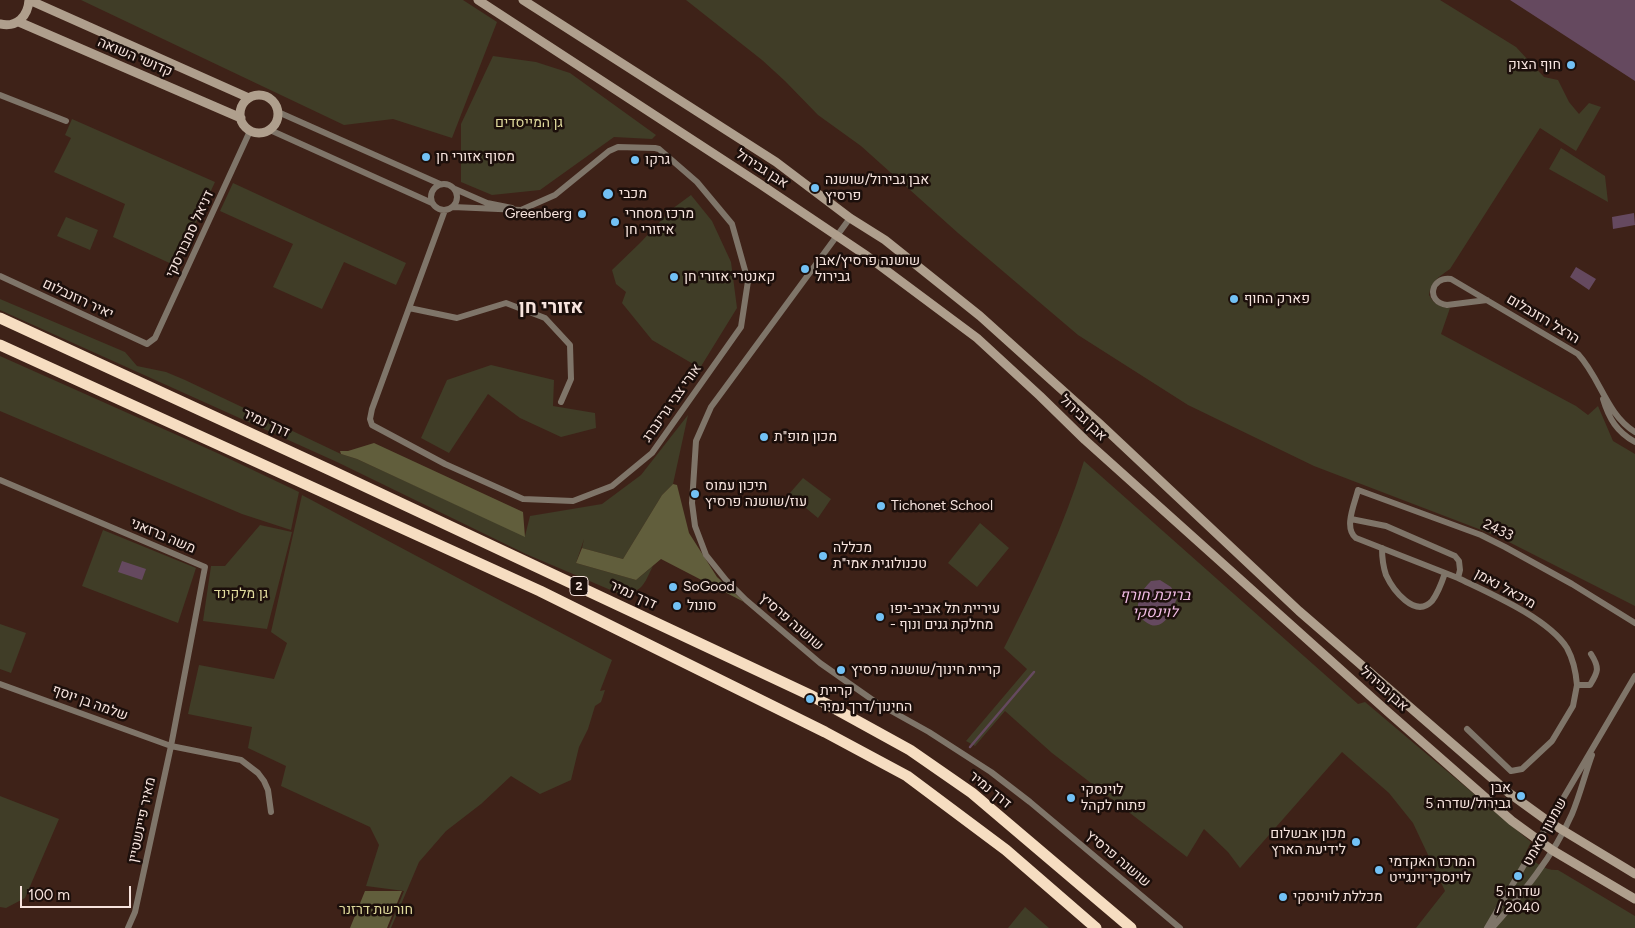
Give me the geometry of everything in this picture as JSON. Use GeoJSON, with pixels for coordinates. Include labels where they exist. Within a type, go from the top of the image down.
{"type":"FeatureCollection","features":[{"type":"Feature","properties":{"kind":"highway","name":"דרך נמיר"},"geometry":{"type":"LineString","coordinates":[[0,318],[812,696],[910,750],[972,793],[1131,928]]}},
{"type":"Feature","properties":{"kind":"highway","name":"2"},"geometry":{"type":"LineString","coordinates":[[0,345],[540,591],[816,728],[907,776],[1006,850],[1096,928]]}},
{"type":"Feature","properties":{"kind":"street"},"geometry":{"type":"LineString","coordinates":[[0,24],[12,25],[19,22],[27,12],[29,0]]}},
{"type":"Feature","properties":{"kind":"street","name":"קדושי השואה"},"geometry":{"type":"LineString","coordinates":[[29,0],[249,98]]}},
{"type":"Feature","properties":{"kind":"street","name":"אבן גבירול"},"geometry":{"type":"LineString","coordinates":[[478,0],[867,256],[977,338],[1085,440],[1505,814],[1538,841],[1635,899]]}},
{"type":"Feature","properties":{"kind":"street","name":"אבן גבירול"},"geometry":{"type":"LineString","coordinates":[[523,0],[776,162],[850,218],[885,240],[980,316],[1100,424],[1299,611],[1509,793],[1549,822],[1635,874]]}},
{"type":"Feature","properties":{"kind":"street","name":"קדושי השואה"},"geometry":{"type":"LineString","coordinates":[[19,22],[241,118]]}},
{"type":"Feature","properties":{"kind":"street"},"geometry":{"type":"LineString","coordinates":[[0,95],[66,122]]}},
{"type":"Feature","properties":{"kind":"street"},"geometry":{"type":"LineString","coordinates":[[261,95],[273,100],[278,112],[276,122],[270,130],[260,133],[246,127],[241,118],[242,107],[249,98],[261,95]]}},
{"type":"Feature","properties":{"kind":"street"},"geometry":{"type":"LineString","coordinates":[[278,112],[487,203],[521,210]]}},
{"type":"Feature","properties":{"kind":"street","name":"דניאל סמבורסקי"},"geometry":{"type":"LineString","coordinates":[[147,344],[155,338],[250,130]]}},
{"type":"Feature","properties":{"kind":"street"},"geometry":{"type":"LineString","coordinates":[[270,130],[444,210],[453,207],[457,200],[455,189]]}},
{"type":"Feature","properties":{"kind":"street","name":"אורי צבי גרינברג"},"geometry":{"type":"LineString","coordinates":[[444,210],[372,409],[370,419],[372,425],[445,464],[522,498],[573,501],[612,486],[652,453],[741,327],[748,291],[748,281],[732,224],[690,175],[659,149],[618,147],[609,151],[555,195],[521,210],[453,207]]}},
{"type":"Feature","properties":{"kind":"street"},"geometry":{"type":"LineString","coordinates":[[432,203],[432,192],[440,184]]}},
{"type":"Feature","properties":{"kind":"street","name":"שושנה פרסיץ"},"geometry":{"type":"LineString","coordinates":[[850,218],[711,407],[696,441],[692,503],[695,526],[706,555],[726,580],[746,600],[820,663],[877,703],[929,732],[991,772],[1030,802],[1180,928]]}},
{"type":"Feature","properties":{"kind":"street","name":"יאיר רוזנבלום"},"geometry":{"type":"LineString","coordinates":[[0,276],[147,344]]}},
{"type":"Feature","properties":{"kind":"street","name":"הרצל רוזנבלום"},"geometry":{"type":"LineString","coordinates":[[1487,300],[1447,305],[1441,304],[1434,298],[1433,290],[1436,283],[1447,278],[1487,300],[1578,354],[1592,372],[1617,416],[1623,424],[1635,432]]}},
{"type":"Feature","properties":{"kind":"street"},"geometry":{"type":"LineString","coordinates":[[409,308],[457,318],[506,302],[546,318],[570,345],[571,379],[561,402]]}},
{"type":"Feature","properties":{"kind":"street","name":"הרצל רוזנבלום"},"geometry":{"type":"LineString","coordinates":[[1599,386],[1608,416],[1614,426],[1635,442]]}},
{"type":"Feature","properties":{"kind":"street","name":"משה ברזאני"},"geometry":{"type":"LineString","coordinates":[[0,480],[205,567],[170,746]]}},
{"type":"Feature","properties":{"kind":"street","name":"2433"},"geometry":{"type":"LineString","coordinates":[[1351,519],[1358,490],[1481,535],[1572,584],[1635,624]]}},
{"type":"Feature","properties":{"kind":"street"},"geometry":{"type":"LineString","coordinates":[[1351,519],[1352,535],[1458,578]]}},
{"type":"Feature","properties":{"kind":"street","name":"מיכאל נאמן"},"geometry":{"type":"LineString","coordinates":[[1351,519],[1386,526],[1455,556],[1459,561],[1460,570],[1458,578],[1509,602],[1552,632],[1567,648],[1576,673],[1577,685],[1573,706],[1552,741],[1522,768],[1511,770],[1467,729]]}},
{"type":"Feature","properties":{"kind":"street"},"geometry":{"type":"LineString","coordinates":[[1382,548],[1383,563],[1394,589],[1416,607],[1424,606],[1432,600],[1446,573]]}},
{"type":"Feature","properties":{"kind":"street","name":"2433"},"geometry":{"type":"LineString","coordinates":[[1618,613],[1635,630]]}},
{"type":"Feature","properties":{"kind":"street"},"geometry":{"type":"LineString","coordinates":[[1577,685],[1590,685],[1597,673],[1597,663],[1591,654]]}},
{"type":"Feature","properties":{"kind":"street","name":"שמעון סאמט"},"geometry":{"type":"LineString","coordinates":[[1487,928],[1635,676]]}},
{"type":"Feature","properties":{"kind":"street","name":"שמעון סאמט"},"geometry":{"type":"LineString","coordinates":[[1625,694],[1635,681]]}},
{"type":"Feature","properties":{"kind":"street","name":"שלמה בן יוסף"},"geometry":{"type":"LineString","coordinates":[[0,684],[170,746],[241,760],[258,773],[264,782],[268,790],[270,812]]}},
{"type":"Feature","properties":{"kind":"street","name":"שמעון סאמט"},"geometry":{"type":"LineString","coordinates":[[1492,928],[1526,889],[1563,831],[1575,806],[1600,735]]}},
{"type":"Feature","properties":{"kind":"street","name":"מאיר פיינשטיין"},"geometry":{"type":"LineString","coordinates":[[128,928],[135,912],[170,746]]}},
{"type":"Feature","properties":{"kind":"green space"},"geometry":{"type":"Polygon","coordinates":[[[81,0],[463,0],[497,22],[452,138],[393,119],[344,125],[81,0]]]}},
{"type":"Feature","properties":{"kind":"green space","name":"פארק החוף"},"geometry":{"type":"Polygon","coordinates":[[[686,0],[1440,0],[1516,47],[1544,77],[1558,80],[1569,102],[1579,114],[1589,103],[1601,107],[1576,151],[1540,128],[1450,269],[1434,283],[1429,295],[1437,304],[1450,308],[1441,334],[1576,406],[1588,415],[1598,406],[1613,441],[1635,454],[1635,606],[1497,536],[1314,466],[1188,405],[1078,335],[958,233],[861,146],[818,115],[762,60],[686,0]]]}},
{"type":"Feature","properties":{"kind":"green space","name":"גן המייסדים"},"geometry":{"type":"Polygon","coordinates":[[[493,56],[536,62],[570,73],[656,135],[652,139],[614,137],[540,190],[492,195],[461,182],[461,124],[493,56]]]}},
{"type":"Feature","properties":{"kind":"green space"},"geometry":{"type":"Polygon","coordinates":[[[72,119],[215,182],[176,266],[113,237],[125,204],[54,172],[71,138],[65,135],[72,119]]]}},
{"type":"Feature","properties":{"kind":"green space"},"geometry":{"type":"Polygon","coordinates":[[[1561,148],[1605,176],[1608,202],[1549,169],[1561,148]]]}},
{"type":"Feature","properties":{"kind":"green space"},"geometry":{"type":"Polygon","coordinates":[[[233,183],[406,263],[396,285],[344,262],[322,309],[273,287],[293,244],[220,211],[233,183]]]}},
{"type":"Feature","properties":{"kind":"green space","name":"קאנטרי אזורי חן"},"geometry":{"type":"Polygon","coordinates":[[[691,195],[712,221],[731,262],[737,308],[700,368],[652,340],[622,303],[626,292],[616,284],[612,270],[672,209],[691,195]]]}},
{"type":"Feature","properties":{"kind":"green space"},"geometry":{"type":"Polygon","coordinates":[[[66,217],[98,230],[90,250],[57,236],[66,217]]]}},
{"type":"Feature","properties":{"kind":"green space"},"geometry":{"type":"Polygon","coordinates":[[[0,299],[125,352],[137,366],[166,372],[185,380],[341,454],[357,459],[525,536],[530,516],[602,504],[641,475],[688,415],[673,484],[662,495],[623,559],[582,548],[584,539],[576,563],[636,580],[653,566],[647,579],[638,590],[620,594],[526,554],[337,462],[0,310],[0,299]]]}},
{"type":"Feature","properties":{"kind":"green space"},"geometry":{"type":"Polygon","coordinates":[[[0,356],[215,452],[299,492],[291,530],[242,514],[0,411],[0,356]]]}},
{"type":"Feature","properties":{"kind":"green space"},"geometry":{"type":"Polygon","coordinates":[[[491,365],[554,380],[553,406],[595,413],[596,428],[561,437],[520,418],[488,394],[449,453],[421,438],[447,380],[491,365]]]}},
{"type":"Feature","properties":{"kind":"green space"},"geometry":{"type":"Polygon","coordinates":[[[374,443],[523,512],[525,537],[357,459],[341,454],[340,451],[348,451],[374,443]]]}},
{"type":"Feature","properties":{"kind":"green space"},"geometry":{"type":"Polygon","coordinates":[[[1084,461],[1358,704],[1365,702],[1531,842],[1525,854],[1540,865],[1558,870],[1635,916],[1635,928],[1416,928],[1445,891],[1413,823],[1389,793],[1342,752],[1240,868],[1228,852],[1204,829],[1187,857],[1052,753],[1005,711],[975,746],[966,741],[1027,669],[1004,648],[1048,556],[1084,461]]]}},
{"type":"Feature","properties":{"kind":"green space"},"geometry":{"type":"Polygon","coordinates":[[[803,478],[831,499],[818,518],[789,494],[803,478]]]}},
{"type":"Feature","properties":{"kind":"green space"},"geometry":{"type":"Polygon","coordinates":[[[673,484],[677,485],[689,533],[717,577],[744,602],[661,559],[636,580],[576,563],[582,548],[623,559],[662,495],[673,484]]]}},
{"type":"Feature","properties":{"kind":"green space"},"geometry":{"type":"Polygon","coordinates":[[[302,495],[612,660],[600,691],[605,690],[601,702],[595,706],[588,729],[579,747],[571,780],[540,794],[511,776],[481,804],[446,831],[419,862],[391,928],[389,928],[404,891],[366,886],[379,845],[370,827],[281,786],[286,766],[248,748],[252,727],[188,714],[199,665],[274,679],[287,643],[271,632],[302,495]]]}},
{"type":"Feature","properties":{"kind":"green space"},"geometry":{"type":"Polygon","coordinates":[[[980,523],[1009,548],[977,587],[948,563],[980,523]]]}},
{"type":"Feature","properties":{"kind":"green space","name":"גן מלקינד"},"geometry":{"type":"Polygon","coordinates":[[[260,525],[292,532],[267,629],[203,621],[211,566],[225,566],[260,525]]]}},
{"type":"Feature","properties":{"kind":"green space"},"geometry":{"type":"Polygon","coordinates":[[[103,530],[196,568],[178,623],[82,586],[103,530]]]}},
{"type":"Feature","properties":{"kind":"green space"},"geometry":{"type":"Polygon","coordinates":[[[0,624],[26,633],[11,673],[0,669],[0,624]]]}},
{"type":"Feature","properties":{"kind":"green space"},"geometry":{"type":"Polygon","coordinates":[[[0,796],[59,819],[25,898],[6,908],[0,907],[0,796]]]}},
{"type":"Feature","properties":{"kind":"green space","name":"חורשת דרזנר"},"geometry":{"type":"Polygon","coordinates":[[[365,891],[402,891],[387,928],[350,928],[365,891]]]}},
{"type":"Feature","properties":{"kind":"green space"},"geometry":{"type":"Polygon","coordinates":[[[1025,907],[1049,928],[1008,928],[1025,907]]]}},
{"type":"Feature","properties":{"kind":"water"},"geometry":{"type":"Polygon","coordinates":[[[1510,0],[1635,0],[1635,81],[1510,0]]]}},
{"type":"Feature","properties":{"kind":"water"},"geometry":{"type":"Polygon","coordinates":[[[1634,213],[1635,225],[1613,229],[1612,217],[1634,213]]]}},
{"type":"Feature","properties":{"kind":"water"},"geometry":{"type":"Polygon","coordinates":[[[1576,267],[1596,279],[1589,290],[1570,277],[1576,267]]]}},
{"type":"Feature","properties":{"kind":"water"},"geometry":{"type":"Polygon","coordinates":[[[122,561],[146,569],[142,580],[118,572],[122,561]]]}},
{"type":"Feature","properties":{"kind":"water","name":"בריכת חורף לוינסקי"},"geometry":{"type":"Polygon","coordinates":[[[1160,580],[1171,587],[1177,598],[1165,621],[1161,624],[1151,625],[1138,615],[1138,604],[1142,592],[1151,581],[1160,580]]]}},
{"type":"Feature","properties":{"kind":"waterway"},"geometry":{"type":"LineString","coordinates":[[970,747],[1034,672]]}},
{"type":"Feature","properties":{"kind":"place","name":"חוף הצוק"},"geometry":{"type":"Point","coordinates":[1571,65]}},
{"type":"Feature","properties":{"kind":"place","name":"מסוף אזורי חן"},"geometry":{"type":"Point","coordinates":[426,157]}},
{"type":"Feature","properties":{"kind":"place","name":"גרקו"},"geometry":{"type":"Point","coordinates":[635,160]}},
{"type":"Feature","properties":{"kind":"place","name":"אבן גבירול/שושנה פרסיץ"},"geometry":{"type":"Point","coordinates":[815,188]}},
{"type":"Feature","properties":{"kind":"place","name":"מכבי"},"geometry":{"type":"Point","coordinates":[608,194]}},
{"type":"Feature","properties":{"kind":"place","name":"Greenberg"},"geometry":{"type":"Point","coordinates":[582,214]}},
{"type":"Feature","properties":{"kind":"place","name":"מרכז מסחרי איזורי חן"},"geometry":{"type":"Point","coordinates":[615,222]}},
{"type":"Feature","properties":{"kind":"place","name":"שושנה פרסיץ/אבן גבירול"},"geometry":{"type":"Point","coordinates":[805,269]}},
{"type":"Feature","properties":{"kind":"place","name":"קאנטרי אזורי חן"},"geometry":{"type":"Point","coordinates":[674,277]}},
{"type":"Feature","properties":{"kind":"place","name":"פארק החוף"},"geometry":{"type":"Point","coordinates":[1234,299]}},
{"type":"Feature","properties":{"kind":"place","name":"מכון מופ\"ת"},"geometry":{"type":"Point","coordinates":[764,437]}},
{"type":"Feature","properties":{"kind":"place","name":"תיכון עמוס עוז/שושנה פרסיץ"},"geometry":{"type":"Point","coordinates":[695,494]}},
{"type":"Feature","properties":{"kind":"place","name":"Tichonet School"},"geometry":{"type":"Point","coordinates":[881,506]}},
{"type":"Feature","properties":{"kind":"place","name":"מכללה טכנולוגית אמי\"ת"},"geometry":{"type":"Point","coordinates":[823,556]}},
{"type":"Feature","properties":{"kind":"place","name":"SoGood"},"geometry":{"type":"Point","coordinates":[673,587]}},
{"type":"Feature","properties":{"kind":"place","name":"סונול"},"geometry":{"type":"Point","coordinates":[677,606]}},
{"type":"Feature","properties":{"kind":"place","name":"עיריית תל אביב-יפו - מחלקת גנים ונוף"},"geometry":{"type":"Point","coordinates":[880,617]}},
{"type":"Feature","properties":{"kind":"place","name":"קריית חינוך/שושנה פרסיץ"},"geometry":{"type":"Point","coordinates":[841,670]}},
{"type":"Feature","properties":{"kind":"place","name":"קריית החינוך/דרך נמיר"},"geometry":{"type":"Point","coordinates":[810,699]}},
{"type":"Feature","properties":{"kind":"place","name":"אבן גבירול/שדרה 5"},"geometry":{"type":"Point","coordinates":[1521,796]}},
{"type":"Feature","properties":{"kind":"place","name":"לוינסקי פתוח לקהל"},"geometry":{"type":"Point","coordinates":[1071,798]}},
{"type":"Feature","properties":{"kind":"place","name":"מכון אבשלום לידיעת הארץ"},"geometry":{"type":"Point","coordinates":[1356,842]}},
{"type":"Feature","properties":{"kind":"place","name":"המרכז האקדמי לוינסקי־וינגייט"},"geometry":{"type":"Point","coordinates":[1379,870]}},
{"type":"Feature","properties":{"kind":"place","name":"שדרה 5 / 2040"},"geometry":{"type":"Point","coordinates":[1518,876]}},
{"type":"Feature","properties":{"kind":"place","name":"מכללת לווינסקי"},"geometry":{"type":"Point","coordinates":[1283,897]}},
{"type":"Feature","properties":{"kind":"district","name":"אזורי חן"},"geometry":{"type":"Point","coordinates":[551,307]}}]}
